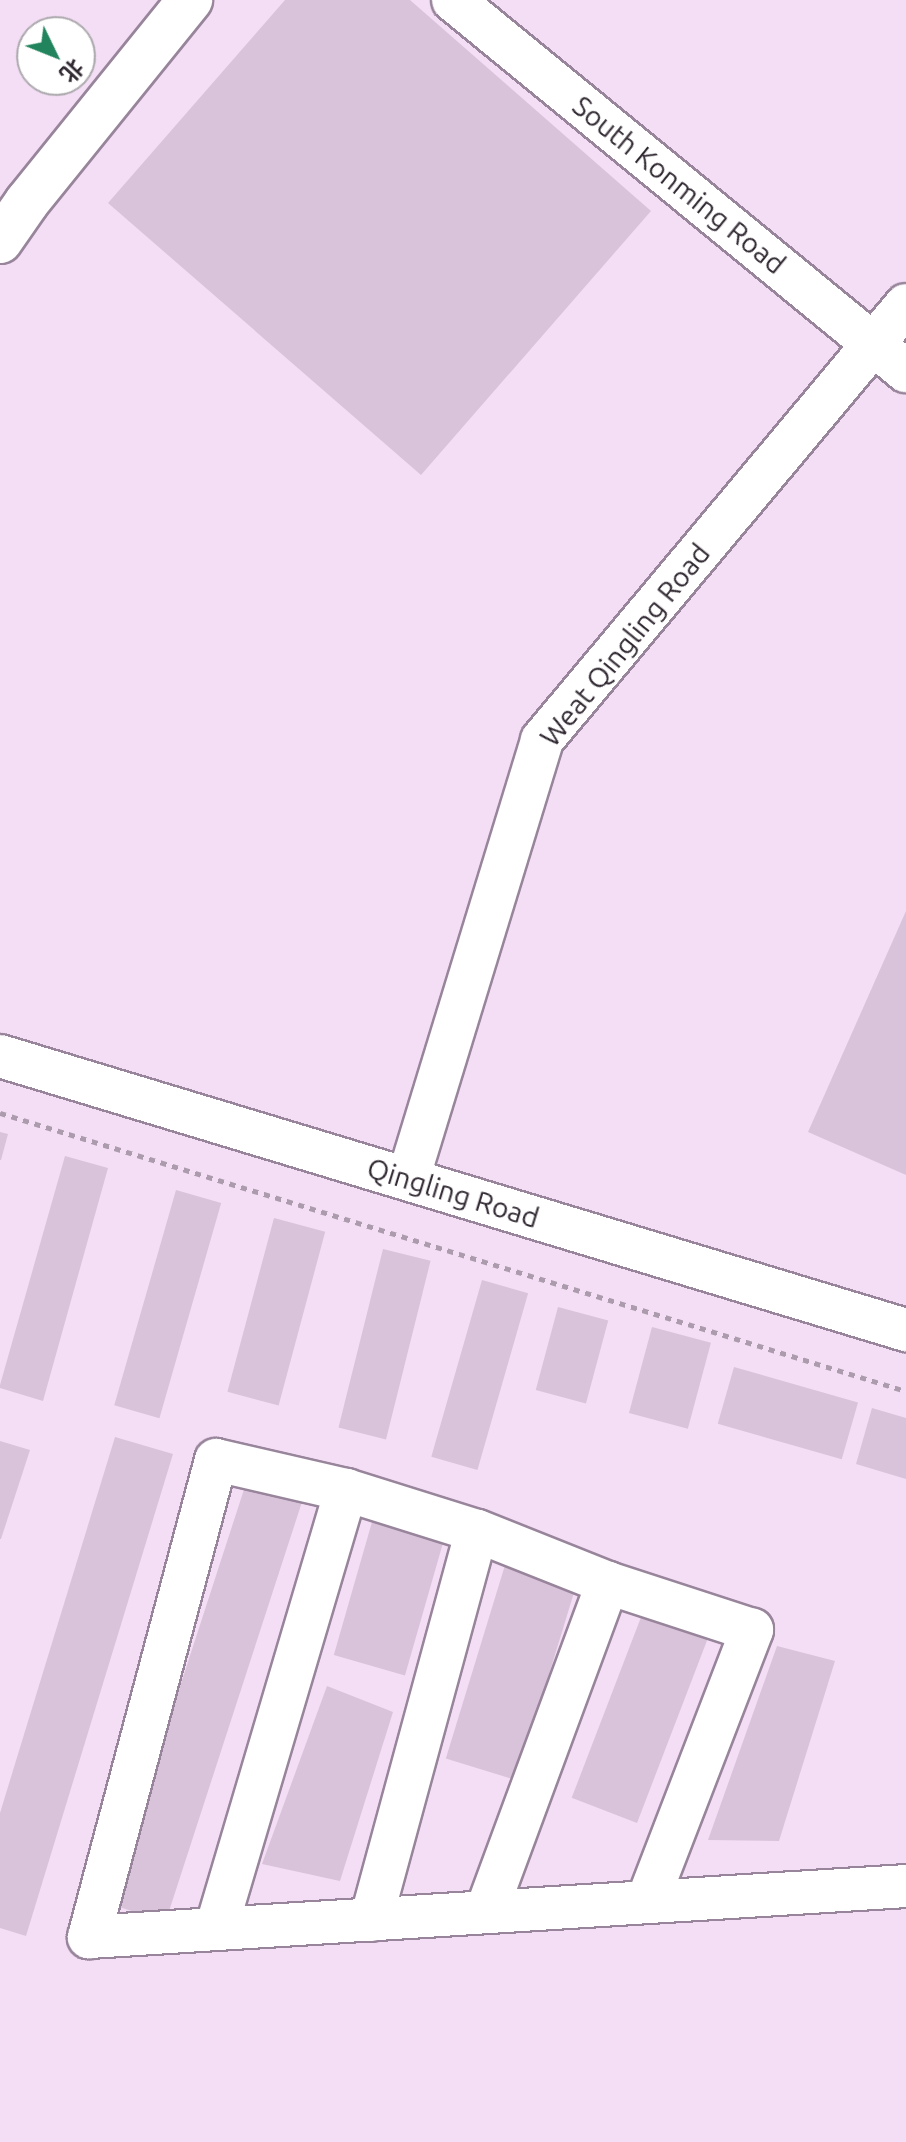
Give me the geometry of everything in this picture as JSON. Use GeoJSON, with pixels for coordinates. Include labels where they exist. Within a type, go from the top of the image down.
{"type":"FeatureCollection","features":[{"type":"Feature","properties":{"kind":"main road"},"geometry":{"type":"LineString","coordinates":[[0,241],[27,202],[190,0]]}},
{"type":"Feature","properties":{"kind":"street","name":"South Konming Road"},"geometry":{"type":"LineString","coordinates":[[453,0],[906,371]]}},
{"type":"Feature","properties":{"kind":"street","name":"Weat Qingling Road"},"geometry":{"type":"LineString","coordinates":[[408,1179],[542,740],[906,305]]}},
{"type":"Feature","properties":{"kind":"street","name":"Qingling Road"},"geometry":{"type":"LineString","coordinates":[[0,1056],[906,1330]]}},
{"type":"Feature","properties":{"kind":"street"},"geometry":{"type":"LineString","coordinates":[[647,1902],[752,1630],[608,1583],[477,1531],[346,1490],[216,1460],[89,1937],[906,1886]]}},
{"type":"Feature","properties":{"kind":"street"},"geometry":{"type":"LineString","coordinates":[[216,1929],[346,1490]]}},
{"type":"Feature","properties":{"kind":"street"},"geometry":{"type":"LineString","coordinates":[[371,1920],[477,1531]]}},
{"type":"Feature","properties":{"kind":"street"},"geometry":{"type":"LineString","coordinates":[[486,1912],[608,1583]]}},
{"type":"Feature","properties":{"kind":"path"},"geometry":{"type":"LineString","coordinates":[[0,1113],[906,1391]]}},
{"type":"Feature","properties":{"kind":"building"},"geometry":{"type":"Polygon","coordinates":[[[285,0],[410,0],[651,211],[421,475],[108,203],[285,0]]]}},
{"type":"Feature","properties":{"kind":"building"},"geometry":{"type":"Polygon","coordinates":[[[906,911],[906,1175],[808,1132],[906,911]]]}},
{"type":"Feature","properties":{"kind":"building"},"geometry":{"type":"Polygon","coordinates":[[[0,1132],[8,1134],[1,1160],[0,1160],[0,1132]]]}},
{"type":"Feature","properties":{"kind":"building"},"geometry":{"type":"Polygon","coordinates":[[[65,1156],[108,1168],[43,1401],[0,1388],[0,1385],[65,1156]]]}},
{"type":"Feature","properties":{"kind":"building"},"geometry":{"type":"Polygon","coordinates":[[[176,1190],[221,1203],[159,1418],[114,1405],[176,1190]]]}},
{"type":"Feature","properties":{"kind":"building"},"geometry":{"type":"Polygon","coordinates":[[[274,1218],[325,1232],[279,1406],[227,1392],[274,1218]]]}},
{"type":"Feature","properties":{"kind":"building"},"geometry":{"type":"Polygon","coordinates":[[[383,1249],[431,1261],[386,1439],[338,1428],[383,1249]]]}},
{"type":"Feature","properties":{"kind":"building"},"geometry":{"type":"Polygon","coordinates":[[[482,1280],[528,1293],[477,1470],[431,1457],[482,1280]]]}},
{"type":"Feature","properties":{"kind":"building"},"geometry":{"type":"Polygon","coordinates":[[[558,1307],[608,1320],[586,1404],[536,1390],[558,1307]]]}},
{"type":"Feature","properties":{"kind":"building"},"geometry":{"type":"Polygon","coordinates":[[[652,1327],[711,1343],[688,1429],[629,1413],[652,1327]]]}},
{"type":"Feature","properties":{"kind":"building"},"geometry":{"type":"Polygon","coordinates":[[[734,1367],[858,1403],[842,1459],[718,1424],[734,1367]]]}},
{"type":"Feature","properties":{"kind":"building"},"geometry":{"type":"Polygon","coordinates":[[[872,1408],[906,1418],[906,1479],[856,1464],[872,1408]]]}},
{"type":"Feature","properties":{"kind":"building"},"geometry":{"type":"Polygon","coordinates":[[[115,1437],[173,1454],[26,1936],[0,1928],[0,1813],[115,1437]]]}},
{"type":"Feature","properties":{"kind":"building"},"geometry":{"type":"Polygon","coordinates":[[[0,1441],[30,1450],[1,1539],[0,1539],[0,1441]]]}},
{"type":"Feature","properties":{"kind":"building"},"geometry":{"type":"Polygon","coordinates":[[[250,1471],[306,1489],[166,1922],[109,1904],[250,1471]]]}},
{"type":"Feature","properties":{"kind":"building"},"geometry":{"type":"Polygon","coordinates":[[[376,1508],[447,1528],[405,1675],[334,1655],[376,1508]]]}},
{"type":"Feature","properties":{"kind":"building"},"geometry":{"type":"Polygon","coordinates":[[[509,1552],[580,1574],[517,1780],[446,1759],[509,1552]]]}},
{"type":"Feature","properties":{"kind":"building"},"geometry":{"type":"Polygon","coordinates":[[[648,1599],[713,1624],[637,1823],[572,1798],[648,1599]]]}},
{"type":"Feature","properties":{"kind":"building"},"geometry":{"type":"Polygon","coordinates":[[[777,1646],[835,1661],[779,1841],[708,1840],[777,1646]]]}},
{"type":"Feature","properties":{"kind":"building"},"geometry":{"type":"Polygon","coordinates":[[[327,1686],[393,1712],[340,1881],[262,1864],[327,1686]]]}}]}
